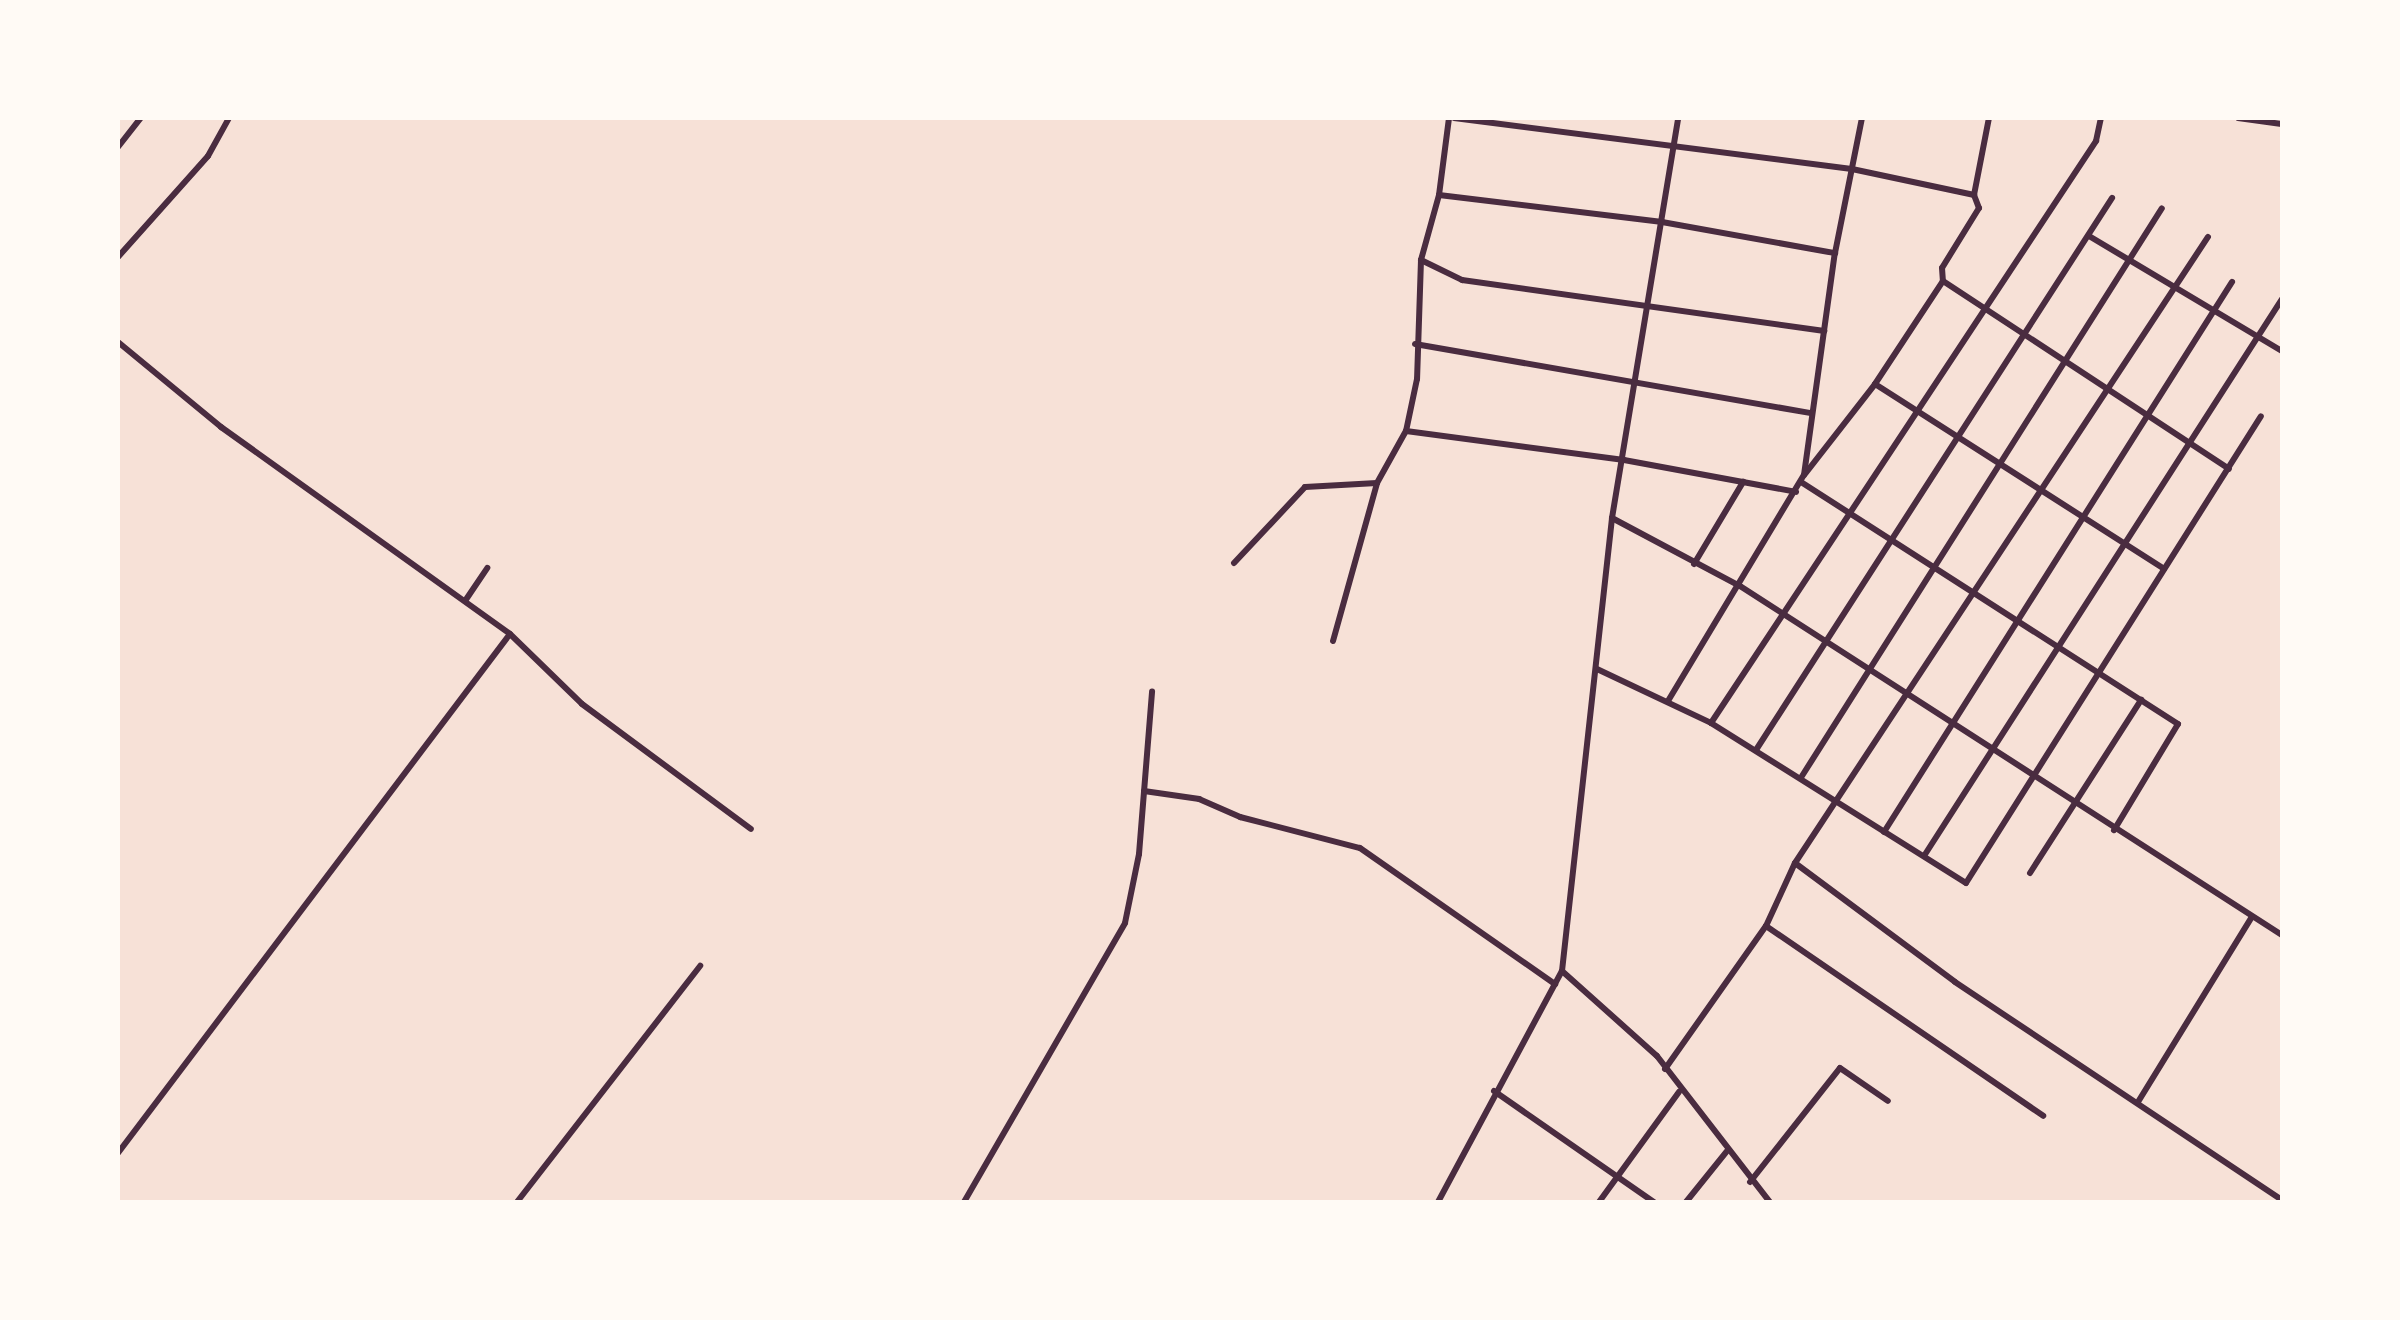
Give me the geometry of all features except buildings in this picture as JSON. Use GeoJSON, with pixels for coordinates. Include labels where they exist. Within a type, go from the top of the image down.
{"type":"FeatureCollection","features":[{"type":"Feature","properties":{"kind":"street"},"geometry":{"type":"LineString","coordinates":[[118,148],[142,118]]}},
{"type":"Feature","properties":{"kind":"street"},"geometry":{"type":"LineString","coordinates":[[118,257],[208,156],[229,118]]}},
{"type":"Feature","properties":{"kind":"street"},"geometry":{"type":"LineString","coordinates":[[1333,641],[1377,483],[1406,430],[1418,379],[1415,344],[1422,260],[1440,195],[1451,118],[1852,169],[1974,196]]}},
{"type":"Feature","properties":{"kind":"street"},"geometry":{"type":"LineString","coordinates":[[1438,1202],[1494,1091],[1562,971],[1612,518],[1678,118]]}},
{"type":"Feature","properties":{"kind":"street"},"geometry":{"type":"LineString","coordinates":[[1803,479],[1835,253],[1862,118]]}},
{"type":"Feature","properties":{"kind":"street"},"geometry":{"type":"LineString","coordinates":[[1668,701],[1803,479],[1875,384],[1943,281],[1942,268],[1978,208],[1974,196],[1989,118]]}},
{"type":"Feature","properties":{"kind":"street"},"geometry":{"type":"LineString","coordinates":[[1711,723],[1980,307],[2096,141],[2102,118]]}},
{"type":"Feature","properties":{"kind":"street"},"geometry":{"type":"LineString","coordinates":[[2238,118],[2282,124]]}},
{"type":"Feature","properties":{"kind":"street"},"geometry":{"type":"LineString","coordinates":[[1440,195],[1662,222],[1835,253]]}},
{"type":"Feature","properties":{"kind":"street"},"geometry":{"type":"LineString","coordinates":[[1756,750],[1956,440],[2019,333],[2112,198]]}},
{"type":"Feature","properties":{"kind":"street"},"geometry":{"type":"LineString","coordinates":[[1802,776],[2162,208]]}},
{"type":"Feature","properties":{"kind":"street"},"geometry":{"type":"LineString","coordinates":[[2089,236],[2282,351]]}},
{"type":"Feature","properties":{"kind":"street"},"geometry":{"type":"LineString","coordinates":[[1665,1070],[1766,926],[1795,863],[1840,802],[2208,236]]}},
{"type":"Feature","properties":{"kind":"street"},"geometry":{"type":"LineString","coordinates":[[1422,260],[1462,280],[1824,331]]}},
{"type":"Feature","properties":{"kind":"street"},"geometry":{"type":"LineString","coordinates":[[1943,281],[2229,469]]}},
{"type":"Feature","properties":{"kind":"street"},"geometry":{"type":"LineString","coordinates":[[1884,832],[2232,282]]}},
{"type":"Feature","properties":{"kind":"street"},"geometry":{"type":"LineString","coordinates":[[1924,856],[2282,299]]}},
{"type":"Feature","properties":{"kind":"street"},"geometry":{"type":"LineString","coordinates":[[118,342],[222,427],[510,634],[582,704],[751,829]]}},
{"type":"Feature","properties":{"kind":"street"},"geometry":{"type":"LineString","coordinates":[[1415,344],[1811,413]]}},
{"type":"Feature","properties":{"kind":"street"},"geometry":{"type":"LineString","coordinates":[[1875,384],[2039,495],[2164,570]]}},
{"type":"Feature","properties":{"kind":"street"},"geometry":{"type":"LineString","coordinates":[[1597,668],[1711,723],[1802,776],[1966,883],[2261,416]]}},
{"type":"Feature","properties":{"kind":"street"},"geometry":{"type":"LineString","coordinates":[[1406,430],[1624,460],[1796,492]]}},
{"type":"Feature","properties":{"kind":"street"},"geometry":{"type":"LineString","coordinates":[[1803,479],[1889,541],[2178,724],[2114,830]]}},
{"type":"Feature","properties":{"kind":"street"},"geometry":{"type":"LineString","coordinates":[[1694,564],[1744,482]]}},
{"type":"Feature","properties":{"kind":"street"},"geometry":{"type":"LineString","coordinates":[[1234,563],[1304,487],[1377,483]]}},
{"type":"Feature","properties":{"kind":"street"},"geometry":{"type":"LineString","coordinates":[[1612,518],[1740,586],[1991,753],[2282,935]]}},
{"type":"Feature","properties":{"kind":"street"},"geometry":{"type":"LineString","coordinates":[[465,602],[487,568]]}},
{"type":"Feature","properties":{"kind":"street"},"geometry":{"type":"LineString","coordinates":[[118,1153],[510,634]]}},
{"type":"Feature","properties":{"kind":"street"},"geometry":{"type":"LineString","coordinates":[[964,1202],[1125,923],[1144,790],[1152,692]]}},
{"type":"Feature","properties":{"kind":"street"},"geometry":{"type":"LineString","coordinates":[[2030,873],[2141,700]]}},
{"type":"Feature","properties":{"kind":"street"},"geometry":{"type":"LineString","coordinates":[[1144,790],[1199,799],[1240,816],[1360,848],[1555,984]]}},
{"type":"Feature","properties":{"kind":"street"},"geometry":{"type":"LineString","coordinates":[[1795,863],[1954,982],[2282,1200]]}},
{"type":"Feature","properties":{"kind":"street"},"geometry":{"type":"LineString","coordinates":[[2138,1102],[2252,917]]}},
{"type":"Feature","properties":{"kind":"street"},"geometry":{"type":"LineString","coordinates":[[1766,926],[2043,1116]]}},
{"type":"Feature","properties":{"kind":"street"},"geometry":{"type":"LineString","coordinates":[[518,1202],[700,966]]}},
{"type":"Feature","properties":{"kind":"street"},"geometry":{"type":"LineString","coordinates":[[1562,971],[1665,1070],[1750,1182],[1770,1202]]}},
{"type":"Feature","properties":{"kind":"street"},"geometry":{"type":"LineString","coordinates":[[1750,1182],[1840,1068],[1888,1100]]}},
{"type":"Feature","properties":{"kind":"street"},"geometry":{"type":"LineString","coordinates":[[1494,1091],[1654,1202]]}},
{"type":"Feature","properties":{"kind":"street"},"geometry":{"type":"LineString","coordinates":[[1599,1202],[1679,1092]]}},
{"type":"Feature","properties":{"kind":"street"},"geometry":{"type":"LineString","coordinates":[[1686,1202],[1727,1151]]}}]}
